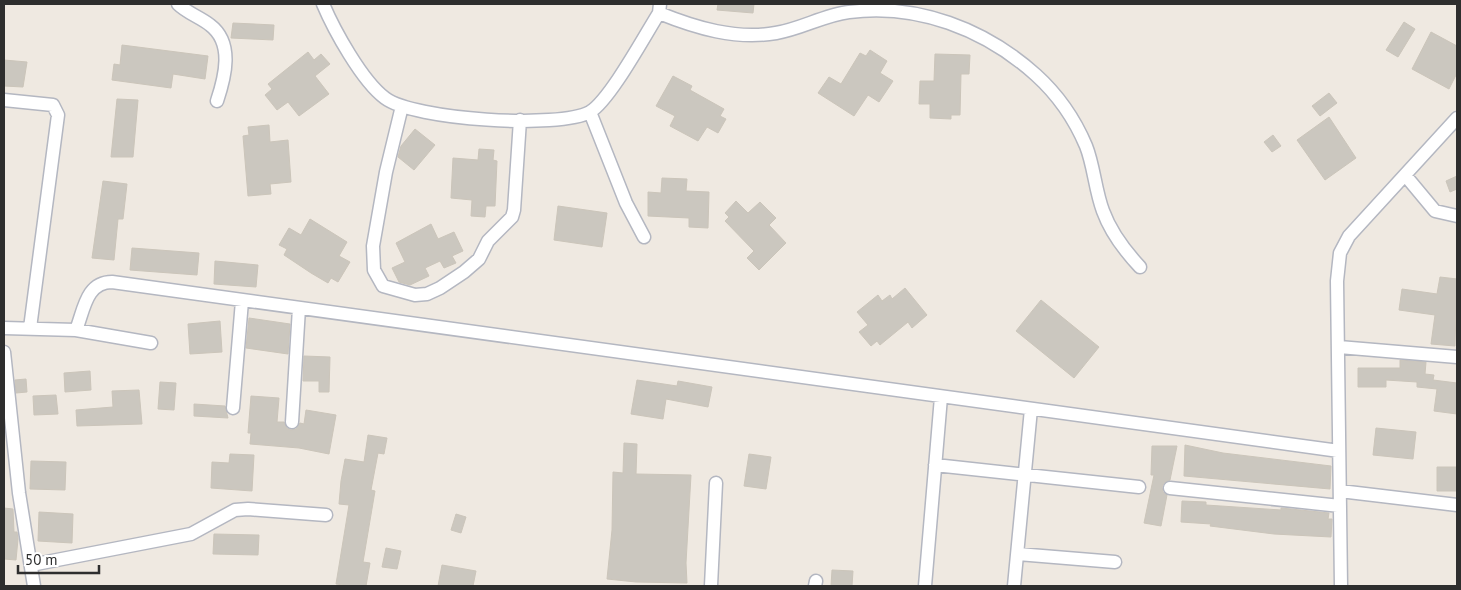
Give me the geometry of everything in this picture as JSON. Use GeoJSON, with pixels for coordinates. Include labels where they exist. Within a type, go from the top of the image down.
{"type":"FeatureCollection","features":[{"type":"Feature","properties":{"kind":"street"},"geometry":{"type":"LineString","coordinates":[[178,4],[210,25],[217,32],[226,56],[226,70],[217,101]]}},
{"type":"Feature","properties":{"kind":"street"},"geometry":{"type":"LineString","coordinates":[[323,4],[357,66],[374,89],[387,100],[429,113],[489,120],[555,120],[590,112],[607,96],[660,8],[706,30],[730,34],[756,35],[777,33],[848,12],[897,7],[938,19],[964,28],[1002,50],[1036,75],[1050,90],[1074,121],[1086,147],[1107,220],[1123,249],[1140,267]]}},
{"type":"Feature","properties":{"kind":"street"},"geometry":{"type":"LineString","coordinates":[[4,100],[52,105],[58,115],[30,328]]}},
{"type":"Feature","properties":{"kind":"street"},"geometry":{"type":"LineString","coordinates":[[402,106],[381,198],[373,246],[374,270],[383,286],[415,295],[427,294],[440,288],[464,272],[479,259],[488,241],[512,218],[517,189],[520,120]]}},
{"type":"Feature","properties":{"kind":"street"},"geometry":{"type":"LineString","coordinates":[[590,112],[626,203],[644,237]]}},
{"type":"Feature","properties":{"kind":"street"},"geometry":{"type":"LineString","coordinates":[[1341,586],[1338,262],[1343,244],[1405,175],[1451,131],[1457,118]]}},
{"type":"Feature","properties":{"kind":"street"},"geometry":{"type":"LineString","coordinates":[[1405,175],[1435,211],[1457,216]]}},
{"type":"Feature","properties":{"kind":"street"},"geometry":{"type":"LineString","coordinates":[[76,330],[90,290],[102,282],[1339,451]]}},
{"type":"Feature","properties":{"kind":"street"},"geometry":{"type":"LineString","coordinates":[[233,408],[242,301]]}},
{"type":"Feature","properties":{"kind":"street"},"geometry":{"type":"LineString","coordinates":[[292,422],[299,308]]}},
{"type":"Feature","properties":{"kind":"street"},"geometry":{"type":"LineString","coordinates":[[4,328],[76,330],[150,343]]}},
{"type":"Feature","properties":{"kind":"street"},"geometry":{"type":"LineString","coordinates":[[1338,347],[1457,357]]}},
{"type":"Feature","properties":{"kind":"street"},"geometry":{"type":"LineString","coordinates":[[4,352],[19,493],[34,586]]}},
{"type":"Feature","properties":{"kind":"street"},"geometry":{"type":"LineString","coordinates":[[924,586],[941,397]]}},
{"type":"Feature","properties":{"kind":"street"},"geometry":{"type":"LineString","coordinates":[[1014,586],[1031,409]]}},
{"type":"Feature","properties":{"kind":"street"},"geometry":{"type":"LineString","coordinates":[[935,465],[1139,487]]}},
{"type":"Feature","properties":{"kind":"street"},"geometry":{"type":"LineString","coordinates":[[711,586],[716,483]]}},
{"type":"Feature","properties":{"kind":"street"},"geometry":{"type":"LineString","coordinates":[[1170,488],[1340,506]]}},
{"type":"Feature","properties":{"kind":"street"},"geometry":{"type":"LineString","coordinates":[[1340,491],[1457,505]]}},
{"type":"Feature","properties":{"kind":"street"},"geometry":{"type":"LineString","coordinates":[[31,565],[191,534],[235,510],[248,509],[326,515]]}},
{"type":"Feature","properties":{"kind":"street"},"geometry":{"type":"LineString","coordinates":[[1018,554],[1114,562]]}},
{"type":"Feature","properties":{"kind":"building"},"geometry":{"type":"Polygon","coordinates":[[[718,4],[754,4],[753,13],[717,10],[718,4]]]}},
{"type":"Feature","properties":{"kind":"building"},"geometry":{"type":"Polygon","coordinates":[[[1404,22],[1415,29],[1398,57],[1386,50],[1404,22]]]}},
{"type":"Feature","properties":{"kind":"building"},"geometry":{"type":"Polygon","coordinates":[[[233,23],[274,25],[273,40],[231,38],[233,23]]]}},
{"type":"Feature","properties":{"kind":"building"},"geometry":{"type":"Polygon","coordinates":[[[1431,32],[1457,46],[1457,73],[1449,89],[1412,69],[1431,32]]]}},
{"type":"Feature","properties":{"kind":"building"},"geometry":{"type":"Polygon","coordinates":[[[122,45],[208,56],[205,79],[173,74],[171,88],[112,80],[114,64],[120,65],[122,45]]]}},
{"type":"Feature","properties":{"kind":"building"},"geometry":{"type":"Polygon","coordinates":[[[870,50],[887,61],[880,73],[893,81],[879,102],[868,95],[854,116],[818,93],[829,77],[841,84],[860,53],[866,56],[870,50]]]}},
{"type":"Feature","properties":{"kind":"building"},"geometry":{"type":"Polygon","coordinates":[[[308,52],[314,60],[321,54],[330,64],[315,76],[329,94],[299,116],[288,102],[277,110],[265,95],[272,89],[268,84],[308,52]]]}},
{"type":"Feature","properties":{"kind":"building"},"geometry":{"type":"Polygon","coordinates":[[[935,54],[970,55],[969,74],[961,74],[960,115],[951,115],[951,119],[930,118],[930,104],[919,104],[920,81],[934,81],[935,54]]]}},
{"type":"Feature","properties":{"kind":"building"},"geometry":{"type":"Polygon","coordinates":[[[4,60],[27,62],[23,87],[4,86],[4,60]]]}},
{"type":"Feature","properties":{"kind":"building"},"geometry":{"type":"Polygon","coordinates":[[[673,76],[692,86],[690,90],[724,109],[720,116],[726,119],[718,133],[707,127],[698,141],[670,126],[675,116],[656,106],[673,76]]]}},
{"type":"Feature","properties":{"kind":"building"},"geometry":{"type":"Polygon","coordinates":[[[1329,93],[1337,103],[1320,116],[1312,106],[1329,93]]]}},
{"type":"Feature","properties":{"kind":"building"},"geometry":{"type":"Polygon","coordinates":[[[117,99],[138,100],[133,157],[111,157],[117,99]]]}},
{"type":"Feature","properties":{"kind":"building"},"geometry":{"type":"Polygon","coordinates":[[[1329,117],[1356,158],[1325,180],[1297,140],[1329,117]]]}},
{"type":"Feature","properties":{"kind":"building"},"geometry":{"type":"Polygon","coordinates":[[[269,125],[270,142],[288,140],[291,182],[270,184],[271,194],[248,196],[243,136],[249,135],[248,127],[269,125]]]}},
{"type":"Feature","properties":{"kind":"building"},"geometry":{"type":"Polygon","coordinates":[[[415,129],[435,145],[414,170],[398,157],[401,146],[415,129]]]}},
{"type":"Feature","properties":{"kind":"building"},"geometry":{"type":"Polygon","coordinates":[[[1273,135],[1281,146],[1272,152],[1264,142],[1273,135]]]}},
{"type":"Feature","properties":{"kind":"building"},"geometry":{"type":"Polygon","coordinates":[[[479,149],[494,150],[493,160],[497,161],[495,206],[486,206],[485,217],[471,216],[472,200],[451,198],[453,158],[478,160],[479,149]]]}},
{"type":"Feature","properties":{"kind":"building"},"geometry":{"type":"Polygon","coordinates":[[[1457,176],[1457,189],[1450,192],[1446,181],[1457,176]]]}},
{"type":"Feature","properties":{"kind":"building"},"geometry":{"type":"Polygon","coordinates":[[[662,178],[687,179],[686,191],[709,192],[708,228],[689,227],[689,218],[648,216],[648,192],[661,193],[662,178]]]}},
{"type":"Feature","properties":{"kind":"building"},"geometry":{"type":"Polygon","coordinates":[[[103,181],[127,184],[123,219],[118,219],[114,260],[92,258],[103,181]]]}},
{"type":"Feature","properties":{"kind":"building"},"geometry":{"type":"Polygon","coordinates":[[[736,201],[748,213],[760,202],[776,218],[769,225],[786,243],[759,270],[747,258],[754,251],[725,221],[729,217],[725,213],[736,201]]]}},
{"type":"Feature","properties":{"kind":"building"},"geometry":{"type":"Polygon","coordinates":[[[558,206],[607,213],[602,247],[554,240],[558,206]]]}},
{"type":"Feature","properties":{"kind":"building"},"geometry":{"type":"Polygon","coordinates":[[[310,219],[347,242],[339,256],[350,262],[338,282],[331,278],[328,283],[311,273],[284,255],[287,249],[279,245],[289,228],[301,235],[310,219]]]}},
{"type":"Feature","properties":{"kind":"building"},"geometry":{"type":"Polygon","coordinates":[[[431,224],[438,239],[454,232],[463,251],[452,256],[456,263],[444,268],[440,261],[425,268],[429,276],[410,285],[399,282],[392,268],[405,262],[396,243],[431,224]]]}},
{"type":"Feature","properties":{"kind":"building"},"geometry":{"type":"Polygon","coordinates":[[[132,248],[199,253],[197,275],[130,270],[132,248]]]}},
{"type":"Feature","properties":{"kind":"building"},"geometry":{"type":"Polygon","coordinates":[[[215,261],[258,265],[256,287],[214,284],[215,261]]]}},
{"type":"Feature","properties":{"kind":"building"},"geometry":{"type":"Polygon","coordinates":[[[1440,277],[1457,279],[1455,346],[1431,344],[1435,315],[1399,310],[1402,289],[1437,294],[1440,277]]]}},
{"type":"Feature","properties":{"kind":"building"},"geometry":{"type":"Polygon","coordinates":[[[905,288],[927,315],[912,328],[908,322],[880,345],[877,341],[871,346],[859,332],[868,325],[857,312],[878,295],[882,301],[890,295],[892,299],[905,288]]]}},
{"type":"Feature","properties":{"kind":"building"},"geometry":{"type":"Polygon","coordinates":[[[1041,300],[1099,347],[1074,378],[1016,331],[1041,300]]]}},
{"type":"Feature","properties":{"kind":"building"},"geometry":{"type":"Polygon","coordinates":[[[249,318],[290,324],[288,354],[246,348],[249,318]]]}},
{"type":"Feature","properties":{"kind":"building"},"geometry":{"type":"Polygon","coordinates":[[[220,321],[222,352],[190,354],[188,324],[220,321]]]}},
{"type":"Feature","properties":{"kind":"building"},"geometry":{"type":"Polygon","coordinates":[[[304,356],[330,357],[329,392],[319,392],[319,381],[303,381],[304,356]]]}},
{"type":"Feature","properties":{"kind":"building"},"geometry":{"type":"Polygon","coordinates":[[[1400,360],[1426,362],[1425,374],[1434,375],[1433,380],[1457,383],[1457,414],[1434,411],[1437,389],[1417,387],[1417,382],[1386,380],[1386,387],[1358,387],[1358,368],[1400,368],[1400,360]]]}},
{"type":"Feature","properties":{"kind":"building"},"geometry":{"type":"Polygon","coordinates":[[[90,371],[91,390],[65,392],[64,373],[90,371]]]}},
{"type":"Feature","properties":{"kind":"building"},"geometry":{"type":"Polygon","coordinates":[[[26,379],[27,392],[16,393],[15,380],[26,379]]]}},
{"type":"Feature","properties":{"kind":"building"},"geometry":{"type":"Polygon","coordinates":[[[637,380],[677,386],[678,381],[712,387],[708,407],[666,399],[663,419],[631,414],[637,380]]]}},
{"type":"Feature","properties":{"kind":"building"},"geometry":{"type":"Polygon","coordinates":[[[160,382],[176,383],[174,410],[158,409],[160,382]]]}},
{"type":"Feature","properties":{"kind":"building"},"geometry":{"type":"Polygon","coordinates":[[[139,390],[142,424],[77,426],[76,410],[113,407],[112,391],[139,390]]]}},
{"type":"Feature","properties":{"kind":"building"},"geometry":{"type":"Polygon","coordinates":[[[56,395],[58,414],[34,415],[33,396],[56,395]]]}},
{"type":"Feature","properties":{"kind":"building"},"geometry":{"type":"Polygon","coordinates":[[[251,396],[279,398],[277,422],[284,422],[287,428],[291,430],[296,429],[300,423],[304,424],[306,410],[336,415],[329,454],[299,448],[250,444],[251,433],[248,433],[251,396]]]}},
{"type":"Feature","properties":{"kind":"building"},"geometry":{"type":"Polygon","coordinates":[[[194,404],[225,406],[228,418],[194,416],[194,404]]]}},
{"type":"Feature","properties":{"kind":"building"},"geometry":{"type":"Polygon","coordinates":[[[1376,428],[1416,432],[1413,459],[1373,455],[1376,428]]]}},
{"type":"Feature","properties":{"kind":"building"},"geometry":{"type":"Polygon","coordinates":[[[368,435],[387,438],[384,454],[378,453],[371,490],[375,491],[363,562],[370,563],[366,586],[336,584],[349,505],[339,504],[345,459],[364,462],[368,435]]]}},
{"type":"Feature","properties":{"kind":"building"},"geometry":{"type":"Polygon","coordinates":[[[624,443],[637,444],[636,474],[691,475],[686,563],[687,583],[636,582],[607,579],[612,530],[613,472],[623,473],[624,443]]]}},
{"type":"Feature","properties":{"kind":"building"},"geometry":{"type":"Polygon","coordinates":[[[1185,445],[1223,453],[1331,466],[1330,489],[1184,476],[1185,445]]]}},
{"type":"Feature","properties":{"kind":"building"},"geometry":{"type":"Polygon","coordinates":[[[1152,446],[1177,446],[1170,480],[1164,483],[1162,487],[1163,492],[1167,495],[1161,526],[1144,523],[1154,475],[1151,475],[1152,446]]]}},
{"type":"Feature","properties":{"kind":"building"},"geometry":{"type":"Polygon","coordinates":[[[230,454],[254,455],[252,491],[211,488],[212,462],[229,463],[230,454]]]}},
{"type":"Feature","properties":{"kind":"building"},"geometry":{"type":"Polygon","coordinates":[[[749,454],[771,457],[766,489],[744,486],[749,454]]]}},
{"type":"Feature","properties":{"kind":"building"},"geometry":{"type":"Polygon","coordinates":[[[31,461],[66,462],[65,490],[30,489],[31,461]]]}},
{"type":"Feature","properties":{"kind":"building"},"geometry":{"type":"Polygon","coordinates":[[[1437,467],[1457,467],[1457,491],[1437,491],[1437,467]]]}},
{"type":"Feature","properties":{"kind":"building"},"geometry":{"type":"Polygon","coordinates":[[[1182,501],[1206,502],[1206,505],[1281,510],[1281,508],[1329,513],[1328,519],[1332,519],[1331,537],[1274,534],[1210,526],[1211,524],[1181,522],[1182,501]]]}},
{"type":"Feature","properties":{"kind":"building"},"geometry":{"type":"Polygon","coordinates":[[[4,508],[13,509],[14,532],[17,532],[18,539],[16,560],[4,559],[4,508]]]}},
{"type":"Feature","properties":{"kind":"building"},"geometry":{"type":"Polygon","coordinates":[[[39,512],[73,514],[72,543],[38,541],[39,512]]]}},
{"type":"Feature","properties":{"kind":"building"},"geometry":{"type":"Polygon","coordinates":[[[456,514],[466,517],[461,533],[451,530],[456,514]]]}},
{"type":"Feature","properties":{"kind":"building"},"geometry":{"type":"Polygon","coordinates":[[[214,534],[259,535],[258,555],[213,554],[214,534]]]}},
{"type":"Feature","properties":{"kind":"building"},"geometry":{"type":"Polygon","coordinates":[[[386,548],[401,551],[397,569],[382,567],[386,548]]]}},
{"type":"Feature","properties":{"kind":"building"},"geometry":{"type":"Polygon","coordinates":[[[442,565],[476,571],[473,586],[438,586],[442,565]]]}},
{"type":"Feature","properties":{"kind":"building"},"geometry":{"type":"Polygon","coordinates":[[[832,570],[853,571],[852,586],[831,586],[832,570]]]}}]}
